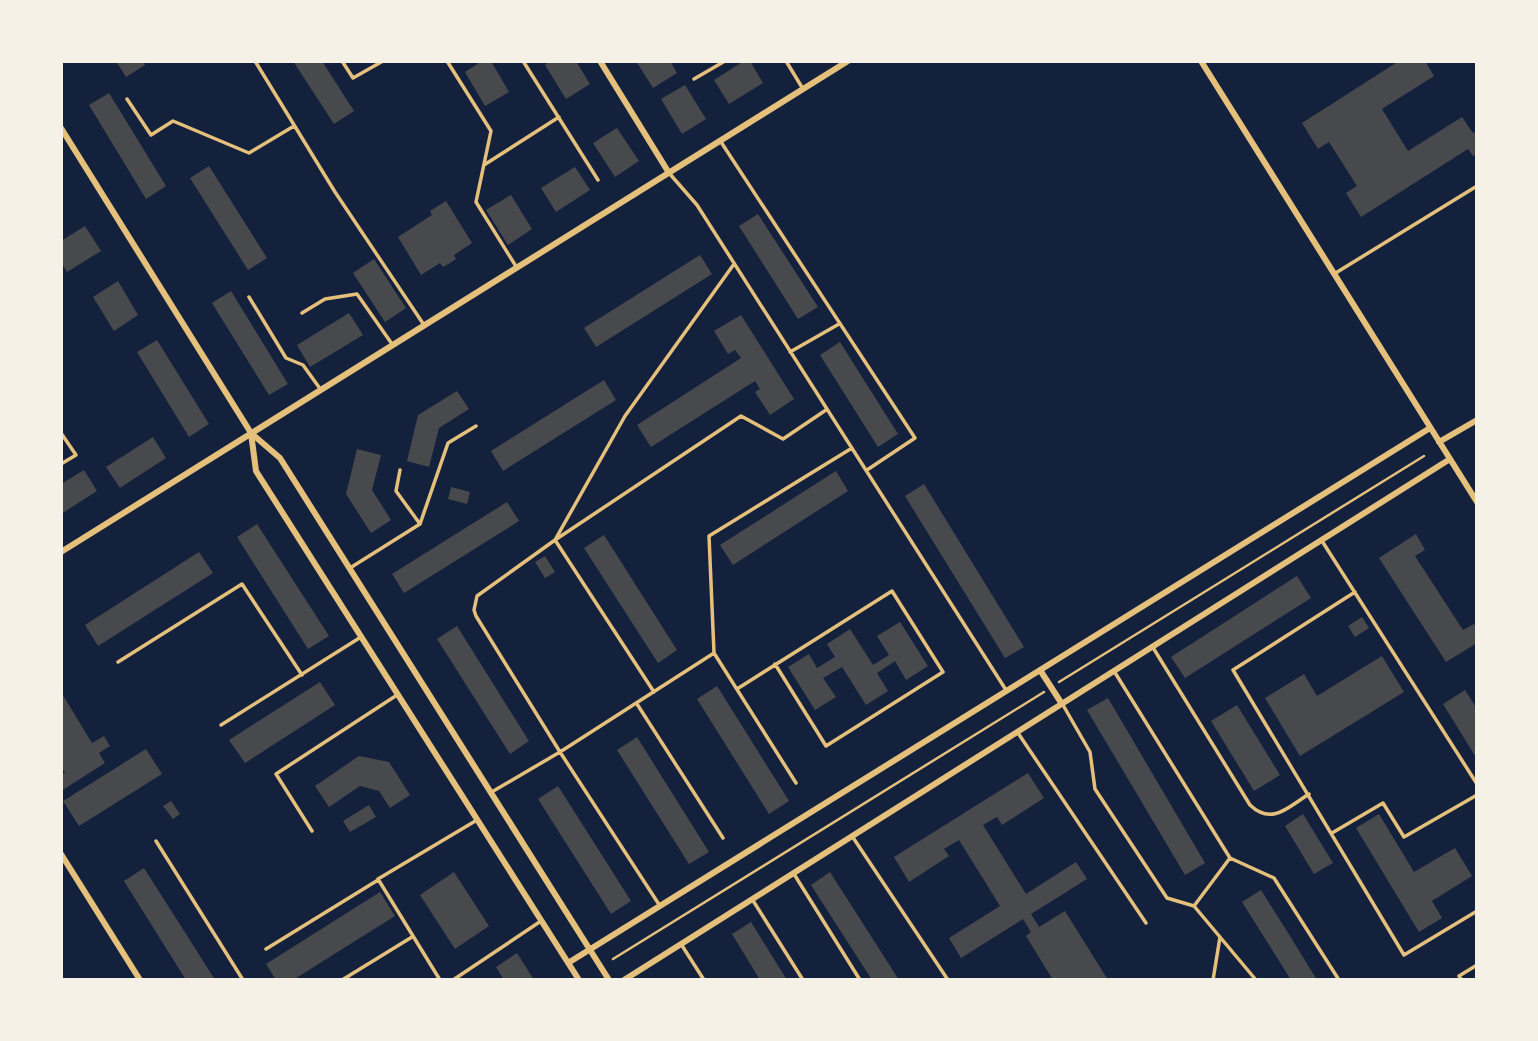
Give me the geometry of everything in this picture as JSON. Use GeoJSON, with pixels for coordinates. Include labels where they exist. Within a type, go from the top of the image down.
{"type":"FeatureCollection","features":[{"type":"Feature","properties":{"kind":"street"},"geometry":{"type":"LineString","coordinates":[[600,61],[670,173]]}},
{"type":"Feature","properties":{"kind":"street"},"geometry":{"type":"LineString","coordinates":[[61,552],[848,61]]}},
{"type":"Feature","properties":{"kind":"street"},"geometry":{"type":"LineString","coordinates":[[1201,61],[1477,502]]}},
{"type":"Feature","properties":{"kind":"street"},"geometry":{"type":"LineString","coordinates":[[61,128],[251,433],[280,458],[609,980]]}},
{"type":"Feature","properties":{"kind":"street"},"geometry":{"type":"LineString","coordinates":[[1439,442],[1477,420]]}},
{"type":"Feature","properties":{"kind":"street"},"geometry":{"type":"LineString","coordinates":[[568,963],[1430,428]]}},
{"type":"Feature","properties":{"kind":"street"},"geometry":{"type":"LineString","coordinates":[[251,433],[256,471],[579,980]]}},
{"type":"Feature","properties":{"kind":"street"},"geometry":{"type":"LineString","coordinates":[[624,980],[1450,459]]}},
{"type":"Feature","properties":{"kind":"street"},"geometry":{"type":"LineString","coordinates":[[1041,670],[1062,704]]}},
{"type":"Feature","properties":{"kind":"street"},"geometry":{"type":"LineString","coordinates":[[61,853],[140,980]]}},
{"type":"Feature","properties":{"kind":"lane"},"geometry":{"type":"LineString","coordinates":[[255,61],[335,192],[425,326]]}},
{"type":"Feature","properties":{"kind":"lane"},"geometry":{"type":"LineString","coordinates":[[342,61],[353,78],[383,61]]}},
{"type":"Feature","properties":{"kind":"lane"},"geometry":{"type":"LineString","coordinates":[[447,61],[491,131],[476,202],[517,269]]}},
{"type":"Feature","properties":{"kind":"lane"},"geometry":{"type":"LineString","coordinates":[[523,61],[598,180]]}},
{"type":"Feature","properties":{"kind":"lane"},"geometry":{"type":"LineString","coordinates":[[694,79],[724,61]]}},
{"type":"Feature","properties":{"kind":"lane"},"geometry":{"type":"LineString","coordinates":[[786,61],[803,90]]}},
{"type":"Feature","properties":{"kind":"lane"},"geometry":{"type":"LineString","coordinates":[[127,99],[151,135],[173,121],[250,153],[294,126]]}},
{"type":"Feature","properties":{"kind":"lane"},"geometry":{"type":"LineString","coordinates":[[484,165],[559,117]]}},
{"type":"Feature","properties":{"kind":"lane"},"geometry":{"type":"LineString","coordinates":[[721,142],[915,438],[867,471]]}},
{"type":"Feature","properties":{"kind":"lane"},"geometry":{"type":"LineString","coordinates":[[670,173],[697,205],[1006,690]]}},
{"type":"Feature","properties":{"kind":"lane"},"geometry":{"type":"LineString","coordinates":[[1334,274],[1477,186]]}},
{"type":"Feature","properties":{"kind":"lane"},"geometry":{"type":"LineString","coordinates":[[555,540],[625,416],[734,264]]}},
{"type":"Feature","properties":{"kind":"lane"},"geometry":{"type":"LineString","coordinates":[[302,313],[325,299],[357,294],[393,346]]}},
{"type":"Feature","properties":{"kind":"lane"},"geometry":{"type":"LineString","coordinates":[[249,297],[286,358],[303,365],[321,391]]}},
{"type":"Feature","properties":{"kind":"lane"},"geometry":{"type":"LineString","coordinates":[[790,352],[839,324]]}},
{"type":"Feature","properties":{"kind":"lane"},"geometry":{"type":"LineString","coordinates":[[660,906],[474,610],[477,596],[555,540],[741,416],[783,439],[826,410]]}},
{"type":"Feature","properties":{"kind":"lane"},"geometry":{"type":"LineString","coordinates":[[349,569],[420,524],[448,443],[476,426]]}},
{"type":"Feature","properties":{"kind":"lane"},"geometry":{"type":"LineString","coordinates":[[61,433],[76,456],[61,464]]}},
{"type":"Feature","properties":{"kind":"lane"},"geometry":{"type":"LineString","coordinates":[[796,783],[714,653],[709,536],[852,447]]}},
{"type":"Feature","properties":{"kind":"lane"},"geometry":{"type":"LineString","coordinates":[[400,470],[396,491],[420,524]]}},
{"type":"Feature","properties":{"kind":"lane"},"geometry":{"type":"LineString","coordinates":[[555,540],[654,693]]}},
{"type":"Feature","properties":{"kind":"lane"},"geometry":{"type":"LineString","coordinates":[[1321,540],[1477,784]]}},
{"type":"Feature","properties":{"kind":"lane"},"geometry":{"type":"LineString","coordinates":[[118,663],[242,584],[302,675]]}},
{"type":"Feature","properties":{"kind":"lane"},"geometry":{"type":"LineString","coordinates":[[737,689],[775,664],[892,591],[943,672],[827,746],[775,664]]}},
{"type":"Feature","properties":{"kind":"lane"},"geometry":{"type":"LineString","coordinates":[[1355,592],[1233,670],[1404,955],[1477,911]]}},
{"type":"Feature","properties":{"kind":"lane"},"geometry":{"type":"LineString","coordinates":[[221,725],[362,637]]}},
{"type":"Feature","properties":{"kind":"lane"},"geometry":{"type":"LineString","coordinates":[[1152,646],[1245,799],[1255,811],[1273,816],[1309,794]]}},
{"type":"Feature","properties":{"kind":"lane"},"geometry":{"type":"LineString","coordinates":[[490,793],[561,752],[714,653]]}},
{"type":"Feature","properties":{"kind":"lane"},"geometry":{"type":"LineString","coordinates":[[1114,670],[1230,858],[1274,878],[1339,980]]}},
{"type":"Feature","properties":{"kind":"lane"},"geometry":{"type":"LineString","coordinates":[[312,831],[276,774],[398,695]]}},
{"type":"Feature","properties":{"kind":"lane"},"geometry":{"type":"LineString","coordinates":[[637,704],[723,838]]}},
{"type":"Feature","properties":{"kind":"lane"},"geometry":{"type":"LineString","coordinates":[[1062,704],[1090,752],[1095,789],[1167,898],[1194,906],[1256,980]]}},
{"type":"Feature","properties":{"kind":"lane"},"geometry":{"type":"LineString","coordinates":[[1017,732],[1146,923]]}},
{"type":"Feature","properties":{"kind":"lane"},"geometry":{"type":"LineString","coordinates":[[1332,833],[1383,803],[1404,837],[1477,795]]}},
{"type":"Feature","properties":{"kind":"lane"},"geometry":{"type":"LineString","coordinates":[[266,949],[477,820]]}},
{"type":"Feature","properties":{"kind":"lane"},"geometry":{"type":"LineString","coordinates":[[852,836],[947,980]]}},
{"type":"Feature","properties":{"kind":"lane"},"geometry":{"type":"LineString","coordinates":[[156,841],[243,980]]}},
{"type":"Feature","properties":{"kind":"lane"},"geometry":{"type":"LineString","coordinates":[[1194,906],[1230,858]]}},
{"type":"Feature","properties":{"kind":"lane"},"geometry":{"type":"LineString","coordinates":[[794,874],[860,980]]}},
{"type":"Feature","properties":{"kind":"lane"},"geometry":{"type":"LineString","coordinates":[[378,879],[440,980]]}},
{"type":"Feature","properties":{"kind":"lane"},"geometry":{"type":"LineString","coordinates":[[752,899],[803,980]]}},
{"type":"Feature","properties":{"kind":"lane"},"geometry":{"type":"LineString","coordinates":[[453,980],[541,921]]}},
{"type":"Feature","properties":{"kind":"lane"},"geometry":{"type":"LineString","coordinates":[[342,980],[413,937]]}},
{"type":"Feature","properties":{"kind":"lane"},"geometry":{"type":"LineString","coordinates":[[1213,980],[1220,937]]}},
{"type":"Feature","properties":{"kind":"lane"},"geometry":{"type":"LineString","coordinates":[[681,944],[704,980]]}},
{"type":"Feature","properties":{"kind":"lane"},"geometry":{"type":"LineString","coordinates":[[1462,980],[1459,976],[1477,965]]}},
{"type":"Feature","properties":{"kind":"path"},"geometry":{"type":"LineString","coordinates":[[613,959],[1424,456]]}},
{"type":"Feature","properties":{"kind":"building"},"geometry":{"type":"Polygon","coordinates":[[[116,61],[143,61],[145,65],[126,77],[116,61]]]}},
{"type":"Feature","properties":{"kind":"building"},"geometry":{"type":"Polygon","coordinates":[[[293,61],[322,61],[354,111],[334,124],[293,61]]]}},
{"type":"Feature","properties":{"kind":"building"},"geometry":{"type":"Polygon","coordinates":[[[482,61],[491,61],[509,92],[485,106],[465,72],[482,61]]]}},
{"type":"Feature","properties":{"kind":"building"},"geometry":{"type":"Polygon","coordinates":[[[550,61],[576,61],[590,84],[566,99],[545,65],[550,61]]]}},
{"type":"Feature","properties":{"kind":"building"},"geometry":{"type":"Polygon","coordinates":[[[636,61],[670,61],[677,73],[653,88],[636,61]]]}},
{"type":"Feature","properties":{"kind":"building"},"geometry":{"type":"Polygon","coordinates":[[[744,61],[750,61],[763,83],[729,104],[714,80],[744,61]]]}},
{"type":"Feature","properties":{"kind":"building"},"geometry":{"type":"Polygon","coordinates":[[[1399,61],[1425,61],[1434,76],[1382,109],[1408,151],[1462,117],[1473,133],[1477,131],[1477,154],[1473,156],[1468,149],[1361,217],[1346,193],[1357,186],[1329,142],[1318,149],[1302,123],[1399,61]]]}},
{"type":"Feature","properties":{"kind":"building"},"geometry":{"type":"Polygon","coordinates":[[[685,85],[706,119],[682,134],[661,99],[685,85]]]}},
{"type":"Feature","properties":{"kind":"building"},"geometry":{"type":"Polygon","coordinates":[[[109,93],[166,186],[146,199],[89,105],[109,93]]]}},
{"type":"Feature","properties":{"kind":"building"},"geometry":{"type":"Polygon","coordinates":[[[617,128],[639,161],[615,177],[593,143],[617,128]]]}},
{"type":"Feature","properties":{"kind":"building"},"geometry":{"type":"Polygon","coordinates":[[[209,166],[267,258],[248,270],[190,178],[209,166]]]}},
{"type":"Feature","properties":{"kind":"building"},"geometry":{"type":"Polygon","coordinates":[[[575,167],[590,190],[556,212],[541,188],[575,167]]]}},
{"type":"Feature","properties":{"kind":"building"},"geometry":{"type":"Polygon","coordinates":[[[511,195],[532,229],[508,245],[486,210],[511,195]]]}},
{"type":"Feature","properties":{"kind":"building"},"geometry":{"type":"Polygon","coordinates":[[[446,201],[472,243],[454,255],[456,259],[450,263],[443,267],[440,263],[421,275],[398,237],[432,215],[430,211],[446,201]]]}},
{"type":"Feature","properties":{"kind":"building"},"geometry":{"type":"Polygon","coordinates":[[[758,214],[818,307],[798,319],[739,226],[758,214]]]}},
{"type":"Feature","properties":{"kind":"building"},"geometry":{"type":"Polygon","coordinates":[[[85,226],[101,251],[67,272],[61,262],[61,241],[85,226]]]}},
{"type":"Feature","properties":{"kind":"building"},"geometry":{"type":"Polygon","coordinates":[[[700,255],[712,274],[596,347],[584,328],[700,255]]]}},
{"type":"Feature","properties":{"kind":"building"},"geometry":{"type":"Polygon","coordinates":[[[374,259],[406,308],[385,322],[353,273],[374,259]]]}},
{"type":"Feature","properties":{"kind":"building"},"geometry":{"type":"Polygon","coordinates":[[[118,281],[138,315],[114,331],[93,297],[118,281]]]}},
{"type":"Feature","properties":{"kind":"building"},"geometry":{"type":"Polygon","coordinates":[[[231,291],[288,384],[269,395],[212,303],[231,291]]]}},
{"type":"Feature","properties":{"kind":"building"},"geometry":{"type":"Polygon","coordinates":[[[349,313],[363,335],[310,367],[297,345],[349,313]]]}},
{"type":"Feature","properties":{"kind":"building"},"geometry":{"type":"Polygon","coordinates":[[[741,315],[794,399],[770,415],[755,392],[760,389],[755,381],[651,447],[637,425],[741,358],[735,350],[728,354],[714,331],[741,315]]]}},
{"type":"Feature","properties":{"kind":"building"},"geometry":{"type":"Polygon","coordinates":[[[157,340],[209,424],[189,437],[137,352],[157,340]]]}},
{"type":"Feature","properties":{"kind":"building"},"geometry":{"type":"Polygon","coordinates":[[[840,342],[898,434],[878,447],[820,355],[840,342]]]}},
{"type":"Feature","properties":{"kind":"building"},"geometry":{"type":"Polygon","coordinates":[[[604,380],[616,400],[503,471],[491,451],[604,380]]]}},
{"type":"Feature","properties":{"kind":"building"},"geometry":{"type":"Polygon","coordinates":[[[457,391],[469,409],[439,428],[429,467],[407,461],[418,415],[457,391]]]}},
{"type":"Feature","properties":{"kind":"building"},"geometry":{"type":"Polygon","coordinates":[[[153,437],[166,458],[120,488],[106,467],[153,437]]]}},
{"type":"Feature","properties":{"kind":"building"},"geometry":{"type":"Polygon","coordinates":[[[357,449],[381,455],[372,490],[391,520],[371,533],[346,494],[357,449]]]}},
{"type":"Feature","properties":{"kind":"building"},"geometry":{"type":"Polygon","coordinates":[[[84,470],[97,491],[61,514],[61,484],[84,470]]]}},
{"type":"Feature","properties":{"kind":"building"},"geometry":{"type":"Polygon","coordinates":[[[836,471],[848,491],[733,565],[720,545],[836,471]]]}},
{"type":"Feature","properties":{"kind":"building"},"geometry":{"type":"Polygon","coordinates":[[[924,484],[1024,647],[1005,658],[905,496],[924,484]]]}},
{"type":"Feature","properties":{"kind":"building"},"geometry":{"type":"Polygon","coordinates":[[[451,487],[470,492],[467,504],[448,499],[451,487]]]}},
{"type":"Feature","properties":{"kind":"building"},"geometry":{"type":"Polygon","coordinates":[[[507,502],[519,521],[404,593],[392,574],[507,502]]]}},
{"type":"Feature","properties":{"kind":"building"},"geometry":{"type":"Polygon","coordinates":[[[257,524],[329,636],[308,649],[237,537],[257,524]]]}},
{"type":"Feature","properties":{"kind":"building"},"geometry":{"type":"Polygon","coordinates":[[[1416,534],[1425,550],[1415,556],[1463,630],[1474,624],[1477,628],[1477,643],[1446,662],[1379,558],[1416,534]]]}},
{"type":"Feature","properties":{"kind":"building"},"geometry":{"type":"Polygon","coordinates":[[[604,535],[677,650],[658,663],[584,548],[604,535]]]}},
{"type":"Feature","properties":{"kind":"building"},"geometry":{"type":"Polygon","coordinates":[[[199,552],[213,573],[98,646],[85,625],[199,552]]]}},
{"type":"Feature","properties":{"kind":"building"},"geometry":{"type":"Polygon","coordinates":[[[545,556],[555,572],[545,578],[535,562],[545,556]]]}},
{"type":"Feature","properties":{"kind":"building"},"geometry":{"type":"Polygon","coordinates":[[[1297,576],[1311,598],[1185,678],[1171,657],[1297,576]]]}},
{"type":"Feature","properties":{"kind":"building"},"geometry":{"type":"Polygon","coordinates":[[[1362,617],[1369,628],[1355,637],[1348,626],[1362,617]]]}},
{"type":"Feature","properties":{"kind":"building"},"geometry":{"type":"Polygon","coordinates":[[[900,622],[928,666],[906,680],[895,661],[877,673],[888,691],[866,705],[842,667],[823,678],[836,697],[815,710],[788,667],[809,654],[817,668],[835,657],[827,644],[850,629],[873,665],[889,655],[877,636],[900,622]]]}},
{"type":"Feature","properties":{"kind":"building"},"geometry":{"type":"Polygon","coordinates":[[[457,626],[529,741],[510,754],[437,639],[457,626]]]}},
{"type":"Feature","properties":{"kind":"building"},"geometry":{"type":"Polygon","coordinates":[[[1382,656],[1404,692],[1300,756],[1265,698],[1304,674],[1317,696],[1382,656]]]}},
{"type":"Feature","properties":{"kind":"building"},"geometry":{"type":"Polygon","coordinates":[[[320,682],[335,705],[245,763],[229,740],[320,682]]]}},
{"type":"Feature","properties":{"kind":"building"},"geometry":{"type":"Polygon","coordinates":[[[717,686],[789,801],[769,814],[697,699],[717,686]]]}},
{"type":"Feature","properties":{"kind":"building"},"geometry":{"type":"Polygon","coordinates":[[[1465,690],[1477,709],[1477,759],[1443,704],[1465,690]]]}},
{"type":"Feature","properties":{"kind":"building"},"geometry":{"type":"Polygon","coordinates":[[[61,692],[92,743],[104,736],[110,746],[99,753],[105,763],[61,791],[61,775],[65,773],[61,766],[61,692]]]}},
{"type":"Feature","properties":{"kind":"building"},"geometry":{"type":"Polygon","coordinates":[[[1108,698],[1205,863],[1185,875],[1087,710],[1108,698]]]}},
{"type":"Feature","properties":{"kind":"building"},"geometry":{"type":"Polygon","coordinates":[[[1237,705],[1280,775],[1254,791],[1211,721],[1237,705]]]}},
{"type":"Feature","properties":{"kind":"building"},"geometry":{"type":"Polygon","coordinates":[[[637,737],[709,852],[689,864],[617,750],[637,737]]]}},
{"type":"Feature","properties":{"kind":"building"},"geometry":{"type":"Polygon","coordinates":[[[146,749],[162,774],[79,826],[63,801],[146,749]]]}},
{"type":"Feature","properties":{"kind":"building"},"geometry":{"type":"Polygon","coordinates":[[[359,756],[389,762],[410,795],[390,808],[379,791],[360,786],[329,807],[315,786],[359,756]]]}},
{"type":"Feature","properties":{"kind":"building"},"geometry":{"type":"Polygon","coordinates":[[[1028,773],[1044,798],[1002,825],[997,817],[983,825],[1026,894],[1076,862],[1087,879],[1031,914],[1039,927],[1065,911],[1108,980],[1053,980],[1026,936],[1031,932],[1023,919],[961,958],[949,938],[1000,906],[959,840],[944,849],[949,856],[909,882],[894,857],[1028,773]]]}},
{"type":"Feature","properties":{"kind":"building"},"geometry":{"type":"Polygon","coordinates":[[[558,786],[631,901],[611,914],[538,799],[558,786]]]}},
{"type":"Feature","properties":{"kind":"building"},"geometry":{"type":"Polygon","coordinates":[[[171,801],[180,814],[173,819],[163,806],[171,801]]]}},
{"type":"Feature","properties":{"kind":"building"},"geometry":{"type":"Polygon","coordinates":[[[369,805],[376,817],[350,832],[343,821],[369,805]]]}},
{"type":"Feature","properties":{"kind":"building"},"geometry":{"type":"Polygon","coordinates":[[[1303,814],[1333,863],[1314,874],[1285,826],[1303,814]]]}},
{"type":"Feature","properties":{"kind":"building"},"geometry":{"type":"Polygon","coordinates":[[[1379,814],[1414,872],[1455,848],[1472,876],[1432,901],[1442,918],[1419,932],[1356,828],[1379,814]]]}},
{"type":"Feature","properties":{"kind":"building"},"geometry":{"type":"Polygon","coordinates":[[[144,868],[215,980],[186,980],[124,881],[144,868]]]}},
{"type":"Feature","properties":{"kind":"building"},"geometry":{"type":"Polygon","coordinates":[[[454,872],[489,926],[455,949],[420,895],[454,872]]]}},
{"type":"Feature","properties":{"kind":"building"},"geometry":{"type":"Polygon","coordinates":[[[830,872],[899,980],[872,980],[811,885],[830,872]]]}},
{"type":"Feature","properties":{"kind":"building"},"geometry":{"type":"Polygon","coordinates":[[[1261,890],[1317,980],[1291,980],[1242,902],[1261,890]]]}},
{"type":"Feature","properties":{"kind":"building"},"geometry":{"type":"Polygon","coordinates":[[[380,892],[395,916],[293,980],[276,980],[266,964],[380,892]]]}},
{"type":"Feature","properties":{"kind":"building"},"geometry":{"type":"Polygon","coordinates":[[[751,922],[787,980],[760,980],[732,934],[751,922]]]}},
{"type":"Feature","properties":{"kind":"building"},"geometry":{"type":"Polygon","coordinates":[[[517,953],[534,980],[504,980],[496,967],[517,953]]]}}]}
